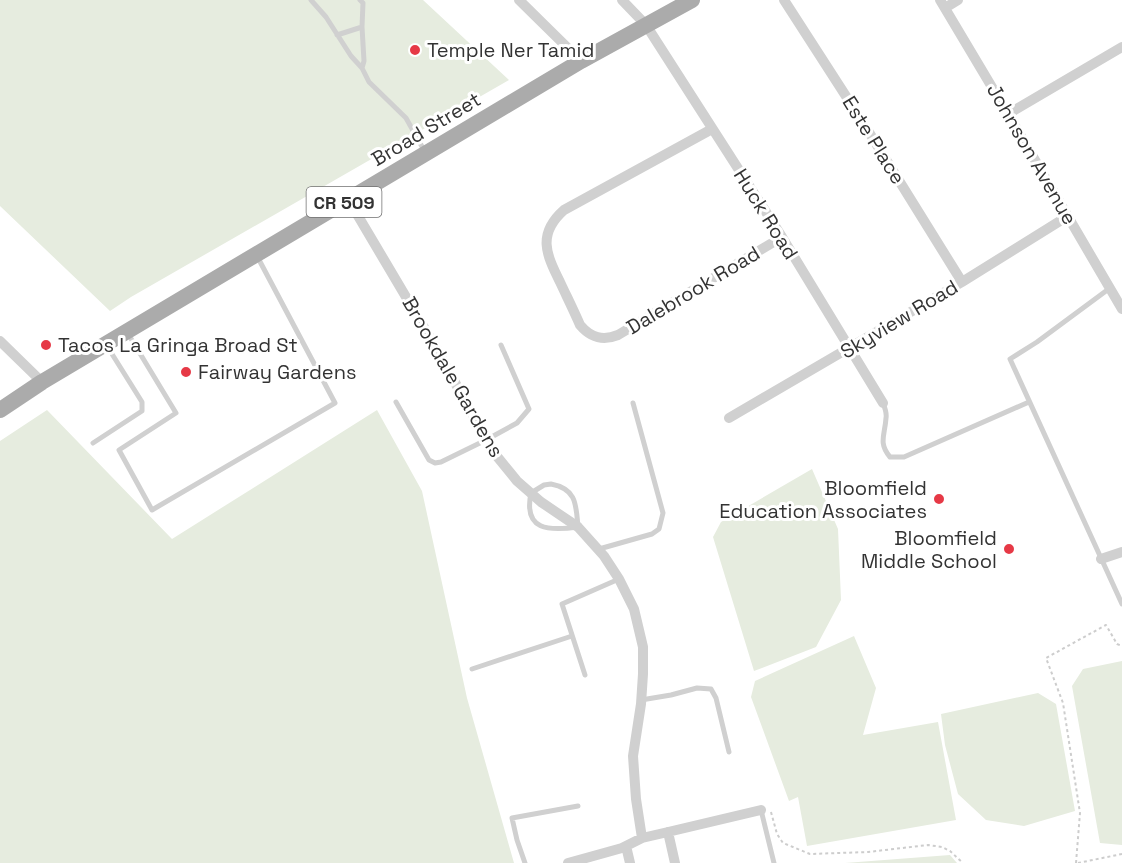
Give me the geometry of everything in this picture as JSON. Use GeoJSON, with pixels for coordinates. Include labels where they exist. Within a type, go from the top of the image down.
{"type":"FeatureCollection","features":[{"type":"Feature","properties":{"kind":"main road","name":"Broad Street"},"geometry":{"type":"LineString","coordinates":[[0,410],[42,382],[425,153],[581,61],[692,0]]}},
{"type":"Feature","properties":{"kind":"street"},"geometry":{"type":"LineString","coordinates":[[519,0],[581,61]]}},
{"type":"Feature","properties":{"kind":"street","name":"Huck Road"},"geometry":{"type":"LineString","coordinates":[[622,0],[646,25],[782,237],[883,403]]}},
{"type":"Feature","properties":{"kind":"street","name":"Este Place"},"geometry":{"type":"LineString","coordinates":[[784,0],[962,282]]}},
{"type":"Feature","properties":{"kind":"street"},"geometry":{"type":"LineString","coordinates":[[942,4],[958,0]]}},
{"type":"Feature","properties":{"kind":"street","name":"Johnson Avenue"},"geometry":{"type":"LineString","coordinates":[[942,4],[1122,309]]}},
{"type":"Feature","properties":{"kind":"street"},"geometry":{"type":"LineString","coordinates":[[1008,114],[1121,49]]}},
{"type":"Feature","properties":{"kind":"street","name":"Dalebrook Road"},"geometry":{"type":"LineString","coordinates":[[712,129],[564,210],[552,223],[546,240],[548,258],[580,325],[593,337],[602,339],[618,335],[782,237]]}},
{"type":"Feature","properties":{"kind":"street","name":"Brookdale Gardens"},"geometry":{"type":"LineString","coordinates":[[348,199],[438,351],[490,449],[517,481],[541,502],[578,527],[599,549],[619,579],[634,609],[643,646],[641,700],[633,756],[636,800],[642,838]]}},
{"type":"Feature","properties":{"kind":"street","name":"Skyview Road"},"geometry":{"type":"LineString","coordinates":[[729,418],[962,282],[1068,216]]}},
{"type":"Feature","properties":{"kind":"street"},"geometry":{"type":"LineString","coordinates":[[0,341],[42,382]]}},
{"type":"Feature","properties":{"kind":"street"},"geometry":{"type":"LineString","coordinates":[[1101,559],[1122,552]]}},
{"type":"Feature","properties":{"kind":"street"},"geometry":{"type":"LineString","coordinates":[[568,863],[626,846],[642,838],[761,810]]}},
{"type":"Feature","properties":{"kind":"street"},"geometry":{"type":"LineString","coordinates":[[668,832],[675,863]]}},
{"type":"Feature","properties":{"kind":"street"},"geometry":{"type":"LineString","coordinates":[[626,846],[630,863]]}},
{"type":"Feature","properties":{"kind":"lane"},"geometry":{"type":"LineString","coordinates":[[311,0],[326,17],[362,68],[369,82],[406,118],[425,153]]}},
{"type":"Feature","properties":{"kind":"lane"},"geometry":{"type":"LineString","coordinates":[[360,0],[363,3],[364,61],[362,68]]}},
{"type":"Feature","properties":{"kind":"lane"},"geometry":{"type":"LineString","coordinates":[[338,35],[362,27]]}},
{"type":"Feature","properties":{"kind":"lane"},"geometry":{"type":"LineString","coordinates":[[127,332],[176,413],[119,450],[152,510],[335,403],[256,255]]}},
{"type":"Feature","properties":{"kind":"lane"},"geometry":{"type":"LineString","coordinates":[[1110,288],[1010,359],[1122,604]]}},
{"type":"Feature","properties":{"kind":"lane"},"geometry":{"type":"LineString","coordinates":[[93,443],[142,411],[142,402],[106,344]]}},
{"type":"Feature","properties":{"kind":"lane"},"geometry":{"type":"LineString","coordinates":[[396,402],[429,460],[435,463],[486,440],[517,423],[529,409],[501,345]]}},
{"type":"Feature","properties":{"kind":"lane"},"geometry":{"type":"LineString","coordinates":[[883,403],[887,415],[883,437],[884,450],[890,457],[904,458],[1029,402]]}},
{"type":"Feature","properties":{"kind":"lane"},"geometry":{"type":"LineString","coordinates":[[599,549],[652,534],[659,529],[663,513],[633,403]]}},
{"type":"Feature","properties":{"kind":"lane"},"geometry":{"type":"LineString","coordinates":[[551,484],[570,493],[576,506],[578,527],[554,530],[546,529],[537,523],[530,515],[528,503],[531,493],[544,485],[551,484]]}},
{"type":"Feature","properties":{"kind":"lane"},"geometry":{"type":"LineString","coordinates":[[585,675],[562,604],[619,579]]}},
{"type":"Feature","properties":{"kind":"lane"},"geometry":{"type":"LineString","coordinates":[[472,669],[572,636]]}},
{"type":"Feature","properties":{"kind":"lane"},"geometry":{"type":"LineString","coordinates":[[641,700],[697,688],[711,689],[716,698],[729,752]]}},
{"type":"Feature","properties":{"kind":"lane"},"geometry":{"type":"LineString","coordinates":[[525,863],[512,818],[578,806]]}},
{"type":"Feature","properties":{"kind":"lane"},"geometry":{"type":"LineString","coordinates":[[761,810],[774,863]]}},
{"type":"Feature","properties":{"kind":"path"},"geometry":{"type":"LineString","coordinates":[[1122,646],[1118,644],[1106,626],[1046,658],[1064,703],[1080,813],[1077,863],[1122,854]]}},
{"type":"Feature","properties":{"kind":"path"},"geometry":{"type":"LineString","coordinates":[[761,810],[770,810],[777,834],[783,843],[810,854],[868,852],[928,845],[950,851],[963,863]]}},
{"type":"Feature","properties":{"kind":"shaded area"},"geometry":{"type":"Polygon","coordinates":[[[0,0],[423,0],[509,80],[110,311],[0,206],[0,0]]]}},
{"type":"Feature","properties":{"kind":"shaded area"},"geometry":{"type":"Polygon","coordinates":[[[47,410],[172,539],[377,410],[422,491],[467,698],[514,863],[0,863],[0,441],[47,410]]]}},
{"type":"Feature","properties":{"kind":"shaded area"},"geometry":{"type":"Polygon","coordinates":[[[812,469],[838,529],[841,600],[816,647],[754,671],[713,537],[721,522],[812,469]]]}},
{"type":"Feature","properties":{"kind":"shaded area"},"geometry":{"type":"Polygon","coordinates":[[[854,636],[876,688],[863,735],[938,722],[956,820],[807,846],[798,797],[789,801],[751,697],[755,681],[854,636]]]}},
{"type":"Feature","properties":{"kind":"shaded area"},"geometry":{"type":"Polygon","coordinates":[[[1122,661],[1122,845],[1100,843],[1072,686],[1083,669],[1122,661]]]}},
{"type":"Feature","properties":{"kind":"shaded area"},"geometry":{"type":"Polygon","coordinates":[[[1038,693],[1056,704],[1075,811],[1024,826],[986,820],[958,794],[945,745],[941,714],[1038,693]]]}},
{"type":"Feature","properties":{"kind":"shaded area"},"geometry":{"type":"Polygon","coordinates":[[[950,855],[957,863],[845,863],[950,855]]]}},
{"type":"Feature","properties":{"kind":"place","name":"Temple Ner Tamid"},"geometry":{"type":"Point","coordinates":[415,50]}},
{"type":"Feature","properties":{"kind":"place","name":"Tacos La Gringa Broad St"},"geometry":{"type":"Point","coordinates":[46,345]}},
{"type":"Feature","properties":{"kind":"place","name":"Fairway Gardens"},"geometry":{"type":"Point","coordinates":[186,372]}},
{"type":"Feature","properties":{"kind":"place","name":"Bloomfield Education Associates"},"geometry":{"type":"Point","coordinates":[939,499]}},
{"type":"Feature","properties":{"kind":"place","name":"Bloomfield Middle School"},"geometry":{"type":"Point","coordinates":[1009,549]}}]}
